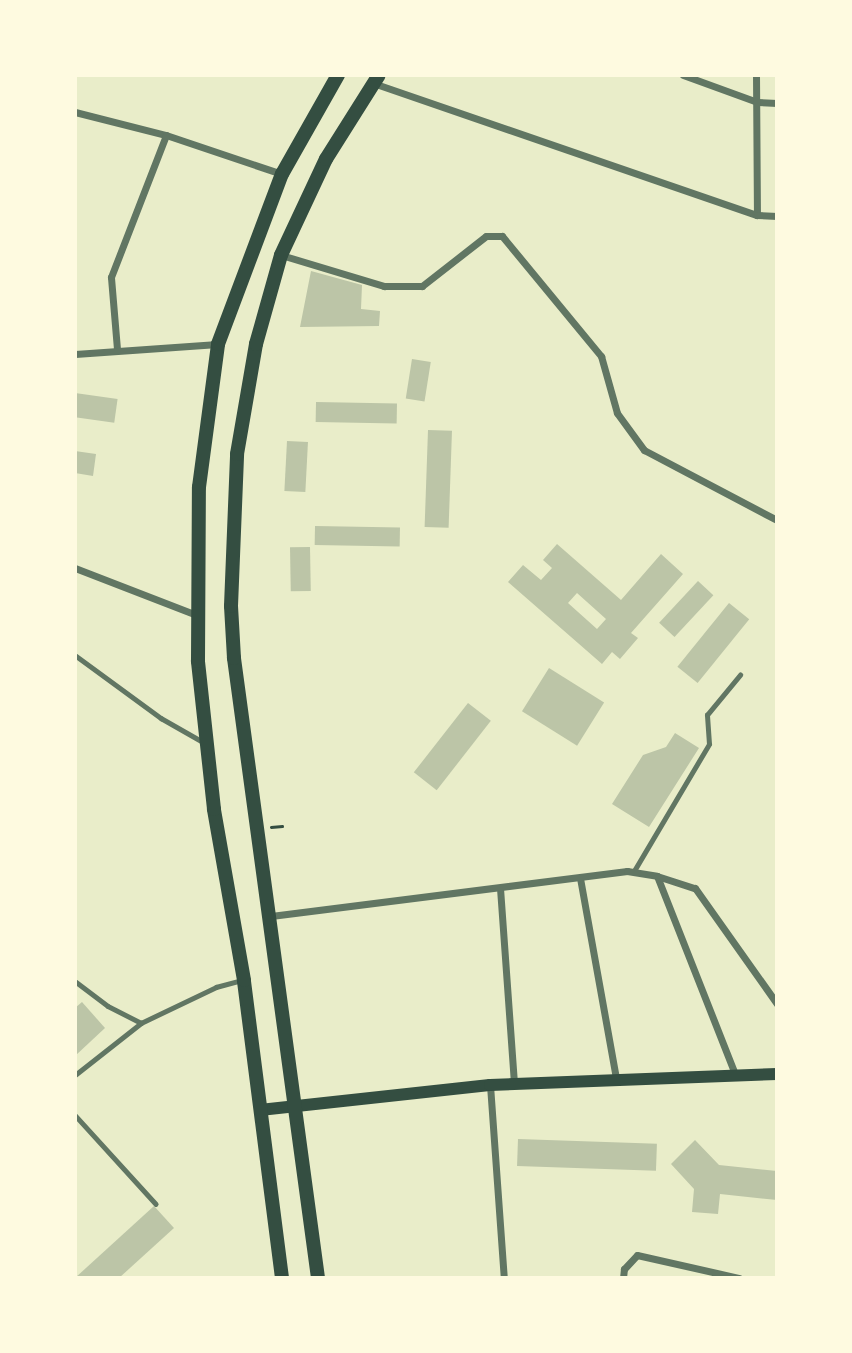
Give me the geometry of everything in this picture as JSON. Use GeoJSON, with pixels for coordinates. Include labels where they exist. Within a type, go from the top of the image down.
{"type":"FeatureCollection","features":[{"type":"Feature","properties":{"kind":"main road"},"geometry":{"type":"LineString","coordinates":[[282,1278],[244,980],[214,809],[207,744],[197,615],[199,486],[218,344],[282,174],[338,75]]}},
{"type":"Feature","properties":{"kind":"main road"},"geometry":{"type":"LineString","coordinates":[[318,1278],[234,657],[231,606],[237,454],[256,344],[281,255],[326,159],[376,79]]}},
{"type":"Feature","properties":{"kind":"main road"},"geometry":{"type":"LineString","coordinates":[[260,1110],[490,1085],[777,1074]]}},
{"type":"Feature","properties":{"kind":"street"},"geometry":{"type":"LineString","coordinates":[[683,75],[757,102],[777,103]]}},
{"type":"Feature","properties":{"kind":"street"},"geometry":{"type":"LineString","coordinates":[[756,75],[757,215]]}},
{"type":"Feature","properties":{"kind":"street"},"geometry":{"type":"LineString","coordinates":[[376,79],[757,215],[777,216]]}},
{"type":"Feature","properties":{"kind":"street"},"geometry":{"type":"LineString","coordinates":[[75,112],[166,135],[282,174]]}},
{"type":"Feature","properties":{"kind":"street"},"geometry":{"type":"LineString","coordinates":[[117,349],[111,277],[166,135]]}},
{"type":"Feature","properties":{"kind":"street"},"geometry":{"type":"LineString","coordinates":[[281,255],[384,286],[422,286],[486,236],[502,236],[601,356],[617,413],[643,450],[777,520]]}},
{"type":"Feature","properties":{"kind":"street"},"geometry":{"type":"LineString","coordinates":[[75,354],[218,344]]}},
{"type":"Feature","properties":{"kind":"street"},"geometry":{"type":"LineString","coordinates":[[75,568],[197,615]]}},
{"type":"Feature","properties":{"kind":"street"},"geometry":{"type":"LineString","coordinates":[[271,916],[634,872],[695,888],[777,1004]]}},
{"type":"Feature","properties":{"kind":"street"},"geometry":{"type":"LineString","coordinates":[[657,876],[735,1074]]}},
{"type":"Feature","properties":{"kind":"street"},"geometry":{"type":"LineString","coordinates":[[580,877],[616,1079]]}},
{"type":"Feature","properties":{"kind":"street"},"geometry":{"type":"LineString","coordinates":[[500,888],[514,1084]]}},
{"type":"Feature","properties":{"kind":"street"},"geometry":{"type":"LineString","coordinates":[[490,1085],[504,1278]]}},
{"type":"Feature","properties":{"kind":"street"},"geometry":{"type":"LineString","coordinates":[[623,1278],[624,1269],[637,1255],[739,1278]]}},
{"type":"Feature","properties":{"kind":"lane"},"geometry":{"type":"LineString","coordinates":[[75,655],[161,718],[207,744]]}},
{"type":"Feature","properties":{"kind":"lane"},"geometry":{"type":"LineString","coordinates":[[634,872],[709,744],[707,715],[740,675]]}},
{"type":"Feature","properties":{"kind":"lane"},"geometry":{"type":"LineString","coordinates":[[75,1075],[141,1023],[216,987],[244,980]]}},
{"type":"Feature","properties":{"kind":"lane"},"geometry":{"type":"LineString","coordinates":[[75,981],[108,1006],[141,1023]]}},
{"type":"Feature","properties":{"kind":"lane"},"geometry":{"type":"LineString","coordinates":[[75,1115],[156,1204]]}},
{"type":"Feature","properties":{"kind":"building"},"geometry":{"type":"Polygon","coordinates":[[[311,271],[362,285],[361,309],[380,311],[379,326],[300,327],[311,271]]]}},
{"type":"Feature","properties":{"kind":"building"},"geometry":{"type":"Polygon","coordinates":[[[412,359],[431,362],[425,401],[406,399],[412,359]]]}},
{"type":"Feature","properties":{"kind":"building"},"geometry":{"type":"Polygon","coordinates":[[[75,393],[118,399],[114,423],[75,417],[75,393]]]}},
{"type":"Feature","properties":{"kind":"building"},"geometry":{"type":"Polygon","coordinates":[[[316,402],[397,403],[397,423],[316,422],[316,402]]]}},
{"type":"Feature","properties":{"kind":"building"},"geometry":{"type":"Polygon","coordinates":[[[428,430],[452,431],[449,528],[425,527],[428,430]]]}},
{"type":"Feature","properties":{"kind":"building"},"geometry":{"type":"Polygon","coordinates":[[[287,441],[308,442],[305,492],[284,491],[287,441]]]}},
{"type":"Feature","properties":{"kind":"building"},"geometry":{"type":"Polygon","coordinates":[[[75,451],[96,454],[93,476],[75,473],[75,451]]]}},
{"type":"Feature","properties":{"kind":"building"},"geometry":{"type":"Polygon","coordinates":[[[315,526],[400,527],[400,546],[315,545],[315,526]]]}},
{"type":"Feature","properties":{"kind":"building"},"geometry":{"type":"Polygon","coordinates":[[[557,544],[621,600],[661,554],[683,574],[631,633],[638,638],[620,659],[612,652],[602,664],[508,582],[523,565],[541,580],[552,568],[543,560],[557,544]],[[577,593],[568,603],[597,629],[606,619],[577,593]]]}},
{"type":"Feature","properties":{"kind":"building"},"geometry":{"type":"Polygon","coordinates":[[[290,547],[310,547],[311,591],[291,591],[290,547]]]}},
{"type":"Feature","properties":{"kind":"building"},"geometry":{"type":"Polygon","coordinates":[[[698,581],[713,595],[674,637],[659,623],[698,581]]]}},
{"type":"Feature","properties":{"kind":"building"},"geometry":{"type":"Polygon","coordinates":[[[729,603],[749,619],[698,683],[677,667],[729,603]]]}},
{"type":"Feature","properties":{"kind":"building"},"geometry":{"type":"Polygon","coordinates":[[[549,668],[604,702],[577,746],[522,711],[549,668]]]}},
{"type":"Feature","properties":{"kind":"building"},"geometry":{"type":"Polygon","coordinates":[[[468,703],[491,721],[437,790],[414,772],[468,703]]]}},
{"type":"Feature","properties":{"kind":"building"},"geometry":{"type":"Polygon","coordinates":[[[675,733],[699,748],[649,827],[612,804],[643,755],[666,747],[675,733]]]}},
{"type":"Feature","properties":{"kind":"building"},"geometry":{"type":"Polygon","coordinates":[[[82,1002],[105,1028],[75,1056],[75,1008],[82,1002]]]}},
{"type":"Feature","properties":{"kind":"building"},"geometry":{"type":"Polygon","coordinates":[[[518,1139],[657,1144],[656,1171],[517,1166],[518,1139]]]}},
{"type":"Feature","properties":{"kind":"building"},"geometry":{"type":"Polygon","coordinates":[[[695,1140],[719,1165],[777,1171],[777,1200],[720,1194],[718,1214],[692,1212],[694,1189],[671,1164],[695,1140]]]}},
{"type":"Feature","properties":{"kind":"building"},"geometry":{"type":"Polygon","coordinates":[[[154,1206],[174,1228],[119,1278],[75,1278],[154,1206]]]}}]}
